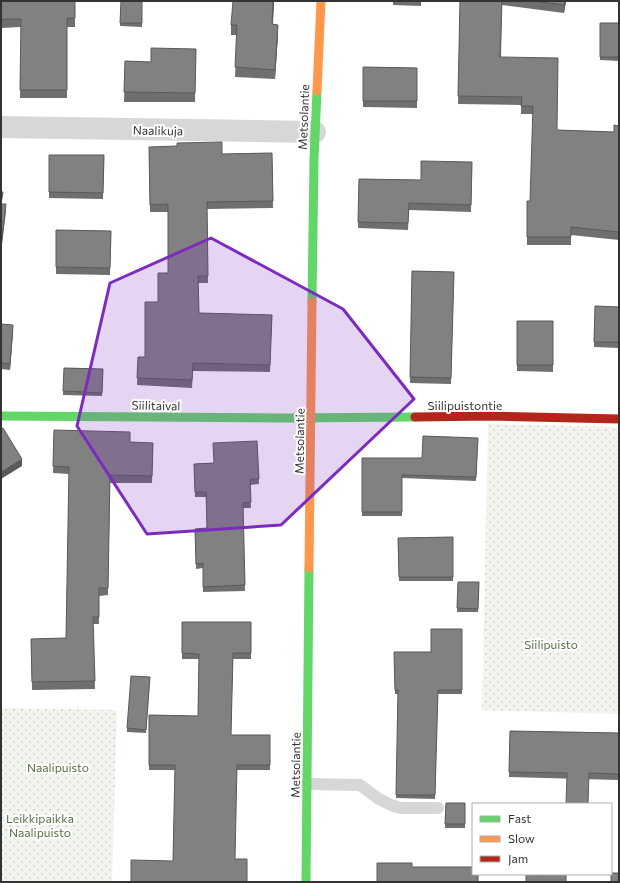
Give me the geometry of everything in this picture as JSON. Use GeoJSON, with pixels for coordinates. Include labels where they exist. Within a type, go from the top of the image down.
{"type":"FeatureCollection","features":[{"type":"Feature","properties":{"kind":"street","name":"Metsolantie"},"geometry":{"type":"LineString","coordinates":[[306,882],[314,132],[321,1]]}},
{"type":"Feature","properties":{"kind":"street","name":"Naalikuja"},"geometry":{"type":"LineString","coordinates":[[1,127],[314,132]]}},
{"type":"Feature","properties":{"kind":"street","name":"Siilitaival"},"geometry":{"type":"LineString","coordinates":[[1,416],[311,418]]}},
{"type":"Feature","properties":{"kind":"street","name":"Siilipuistontie"},"geometry":{"type":"LineString","coordinates":[[311,418],[490,416],[619,420]]}},
{"type":"Feature","properties":{"kind":"lane"},"geometry":{"type":"LineString","coordinates":[[307,784],[360,785],[379,799],[401,808],[438,808]]}},
{"type":"Feature","properties":{"kind":"highlighted area"},"geometry":{"type":"Polygon","coordinates":[[[211,238],[343,309],[414,399],[281,525],[147,534],[77,426],[110,283],[211,238]]]}},
{"type":"Feature","properties":{"kind":"green space","name":"Siilipuisto"},"geometry":{"type":"Polygon","coordinates":[[[488,424],[619,427],[619,714],[482,710],[488,424]]]}},
{"type":"Feature","properties":{"kind":"green space","name":"Naalipuisto"},"geometry":{"type":"Polygon","coordinates":[[[1,708],[117,710],[112,882],[1,882],[1,708]]]}},
{"type":"Feature","properties":{"kind":"building"},"geometry":{"type":"Polygon","coordinates":[[[1,1],[75,1],[75,18],[67,18],[67,90],[20,90],[21,19],[1,19],[1,1]]]}},
{"type":"Feature","properties":{"kind":"building"},"geometry":{"type":"Polygon","coordinates":[[[121,1],[142,1],[142,23],[120,23],[121,1]]]}},
{"type":"Feature","properties":{"kind":"building"},"geometry":{"type":"Polygon","coordinates":[[[233,1],[273,1],[272,24],[278,25],[275,70],[235,67],[237,25],[231,25],[233,1]]]}},
{"type":"Feature","properties":{"kind":"building"},"geometry":{"type":"Polygon","coordinates":[[[460,1],[502,1],[500,57],[558,58],[557,130],[614,132],[614,125],[619,126],[619,232],[571,227],[571,237],[527,237],[527,201],[530,201],[533,106],[521,106],[522,97],[458,96],[460,1]]]}},
{"type":"Feature","properties":{"kind":"building"},"geometry":{"type":"Polygon","coordinates":[[[533,1],[565,1],[564,5],[533,1]]]}},
{"type":"Feature","properties":{"kind":"building"},"geometry":{"type":"Polygon","coordinates":[[[600,23],[619,23],[619,57],[600,57],[600,23]]]}},
{"type":"Feature","properties":{"kind":"building"},"geometry":{"type":"Polygon","coordinates":[[[151,48],[196,49],[195,93],[124,92],[125,61],[151,62],[151,48]]]}},
{"type":"Feature","properties":{"kind":"building"},"geometry":{"type":"Polygon","coordinates":[[[363,67],[417,68],[417,101],[363,101],[363,67]]]}},
{"type":"Feature","properties":{"kind":"building"},"geometry":{"type":"Polygon","coordinates":[[[222,142],[222,154],[272,153],[273,201],[207,202],[208,276],[198,276],[199,313],[272,315],[270,365],[193,363],[192,380],[137,378],[138,357],[145,357],[145,302],[158,302],[158,273],[168,273],[168,204],[150,205],[149,147],[177,146],[177,143],[222,142]]]}},
{"type":"Feature","properties":{"kind":"building"},"geometry":{"type":"Polygon","coordinates":[[[49,155],[104,155],[103,193],[49,192],[49,155]]]}},
{"type":"Feature","properties":{"kind":"building"},"geometry":{"type":"Polygon","coordinates":[[[421,161],[472,162],[471,205],[409,203],[408,223],[358,222],[359,179],[421,180],[421,161]]]}},
{"type":"Feature","properties":{"kind":"building"},"geometry":{"type":"Polygon","coordinates":[[[1,192],[3,192],[1,204],[1,192]]]}},
{"type":"Feature","properties":{"kind":"building"},"geometry":{"type":"Polygon","coordinates":[[[1,204],[6,204],[1,246],[1,204]]]}},
{"type":"Feature","properties":{"kind":"building"},"geometry":{"type":"Polygon","coordinates":[[[56,230],[111,231],[110,268],[56,267],[56,230]]]}},
{"type":"Feature","properties":{"kind":"building"},"geometry":{"type":"Polygon","coordinates":[[[412,271],[454,272],[451,378],[410,377],[412,271]]]}},
{"type":"Feature","properties":{"kind":"building"},"geometry":{"type":"Polygon","coordinates":[[[595,306],[619,307],[619,342],[594,342],[595,306]]]}},
{"type":"Feature","properties":{"kind":"building"},"geometry":{"type":"Polygon","coordinates":[[[517,321],[553,321],[553,365],[517,365],[517,321]]]}},
{"type":"Feature","properties":{"kind":"building"},"geometry":{"type":"Polygon","coordinates":[[[1,324],[13,325],[10,364],[1,363],[1,324]]]}},
{"type":"Feature","properties":{"kind":"building"},"geometry":{"type":"Polygon","coordinates":[[[64,368],[103,369],[102,393],[63,391],[64,368]]]}},
{"type":"Feature","properties":{"kind":"building"},"geometry":{"type":"Polygon","coordinates":[[[3,428],[22,459],[1,472],[1,429],[3,428]]]}},
{"type":"Feature","properties":{"kind":"building"},"geometry":{"type":"Polygon","coordinates":[[[54,430],[130,432],[130,442],[153,443],[152,476],[110,475],[108,588],[99,588],[99,617],[93,617],[95,681],[32,682],[31,639],[66,638],[69,467],[53,466],[54,430]]]}},
{"type":"Feature","properties":{"kind":"building"},"geometry":{"type":"Polygon","coordinates":[[[423,436],[478,438],[476,477],[402,475],[402,512],[362,512],[362,458],[422,458],[423,436]]]}},
{"type":"Feature","properties":{"kind":"building"},"geometry":{"type":"Polygon","coordinates":[[[257,441],[259,479],[250,479],[251,502],[243,503],[245,585],[203,587],[203,563],[196,564],[195,529],[207,528],[206,492],[195,492],[194,464],[214,463],[213,443],[257,441]]]}},
{"type":"Feature","properties":{"kind":"building"},"geometry":{"type":"Polygon","coordinates":[[[453,537],[453,577],[399,577],[398,538],[453,537]]]}},
{"type":"Feature","properties":{"kind":"building"},"geometry":{"type":"Polygon","coordinates":[[[458,582],[479,582],[478,609],[457,608],[458,582]]]}},
{"type":"Feature","properties":{"kind":"building"},"geometry":{"type":"Polygon","coordinates":[[[182,622],[251,622],[251,653],[233,653],[231,735],[270,735],[270,765],[237,765],[235,859],[247,859],[247,882],[131,882],[131,860],[173,861],[175,765],[149,765],[149,715],[198,716],[199,654],[182,653],[182,622]]]}},
{"type":"Feature","properties":{"kind":"building"},"geometry":{"type":"Polygon","coordinates":[[[431,629],[462,629],[462,690],[438,690],[435,795],[396,795],[398,690],[395,690],[394,652],[431,652],[431,629]]]}},
{"type":"Feature","properties":{"kind":"building"},"geometry":{"type":"Polygon","coordinates":[[[131,676],[150,677],[146,730],[127,728],[131,676]]]}},
{"type":"Feature","properties":{"kind":"building"},"geometry":{"type":"Polygon","coordinates":[[[510,731],[619,733],[619,774],[589,773],[588,803],[566,803],[567,773],[509,772],[510,731]]]}},
{"type":"Feature","properties":{"kind":"building"},"geometry":{"type":"Polygon","coordinates":[[[446,803],[465,803],[465,824],[445,824],[446,803]]]}},
{"type":"Feature","properties":{"kind":"building"},"geometry":{"type":"Polygon","coordinates":[[[377,863],[412,863],[412,867],[472,867],[472,875],[478,875],[478,882],[377,882],[377,863]]]}},
{"type":"Feature","properties":{"kind":"building"},"geometry":{"type":"Polygon","coordinates":[[[612,873],[619,873],[619,882],[611,882],[612,873]]]}},
{"type":"Feature","properties":{"kind":"building"},"geometry":{"type":"Polygon","coordinates":[[[526,875],[566,875],[566,882],[526,882],[526,875]]]}},
{"type":"Feature","properties":{"kind":"traffic: fast"},"geometry":{"type":"LineString","coordinates":[[312,302],[314,159],[317,91]]}},
{"type":"Feature","properties":{"kind":"traffic: fast"},"geometry":{"type":"LineString","coordinates":[[1,416],[285,418],[415,417]]}},
{"type":"Feature","properties":{"kind":"traffic: fast"},"geometry":{"type":"LineString","coordinates":[[306,882],[309,568]]}},
{"type":"Feature","properties":{"kind":"traffic: slow"},"geometry":{"type":"LineString","coordinates":[[317,91],[321,1]]}},
{"type":"Feature","properties":{"kind":"traffic: slow"},"geometry":{"type":"LineString","coordinates":[[309,568],[312,302]]}},
{"type":"Feature","properties":{"kind":"traffic: jam"},"geometry":{"type":"LineString","coordinates":[[415,417],[490,416],[619,419]]}},
{"type":"Feature","properties":{"kind":"park label","name":"Leikkipaikka Naalipuisto"},"geometry":{"type":"Point","coordinates":[40,825]}}]}
